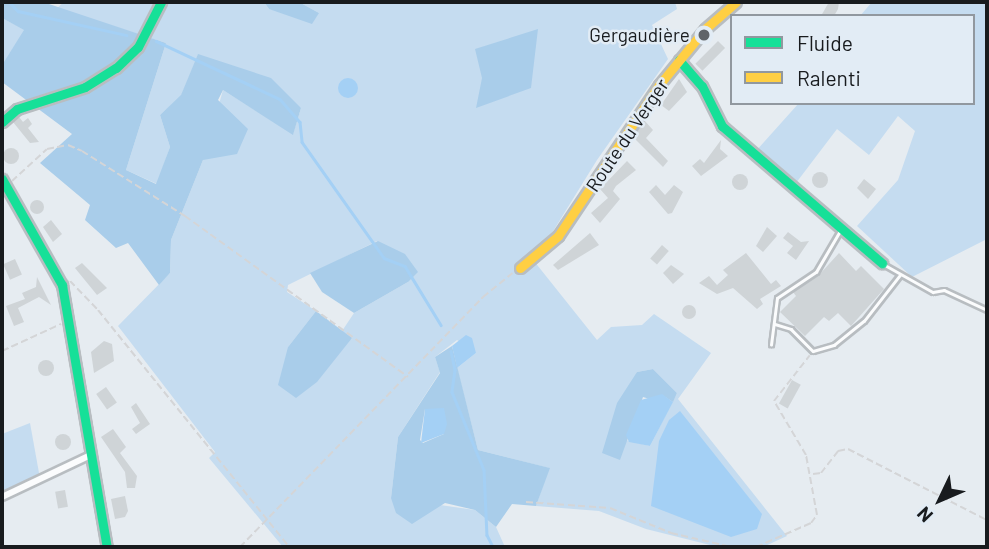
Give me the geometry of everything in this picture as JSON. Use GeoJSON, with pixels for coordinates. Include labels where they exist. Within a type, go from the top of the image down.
{"type":"FeatureCollection","features":[{"type":"Feature","properties":{"kind":"street"},"geometry":{"type":"LineString","coordinates":[[2,122],[17,109],[85,87],[116,68],[138,47],[162,2]]}},
{"type":"Feature","properties":{"kind":"street","name":"Route du Verger"},"geometry":{"type":"LineString","coordinates":[[520,268],[558,236],[679,61],[736,2]]}},
{"type":"Feature","properties":{"kind":"street"},"geometry":{"type":"LineString","coordinates":[[679,61],[702,86],[722,126],[882,262]]}},
{"type":"Feature","properties":{"kind":"street"},"geometry":{"type":"LineString","coordinates":[[4,183],[58,272],[69,320],[107,547]]}},
{"type":"Feature","properties":{"kind":"street"},"geometry":{"type":"LineString","coordinates":[[2,498],[91,455]]}},
{"type":"Feature","properties":{"kind":"lane"},"geometry":{"type":"LineString","coordinates":[[771,345],[775,324],[772,306],[776,298],[816,272],[841,228]]}},
{"type":"Feature","properties":{"kind":"lane"},"geometry":{"type":"LineString","coordinates":[[882,262],[933,292],[944,290],[987,310]]}},
{"type":"Feature","properties":{"kind":"lane"},"geometry":{"type":"LineString","coordinates":[[775,324],[791,329],[813,351],[847,337],[900,275]]}},
{"type":"Feature","properties":{"kind":"path"},"geometry":{"type":"LineString","coordinates":[[4,183],[47,149],[58,145],[82,150],[185,216],[408,377]]}},
{"type":"Feature","properties":{"kind":"path"},"geometry":{"type":"LineString","coordinates":[[240,547],[483,297],[520,268]]}},
{"type":"Feature","properties":{"kind":"path"},"geometry":{"type":"LineString","coordinates":[[58,272],[98,310],[289,547]]}},
{"type":"Feature","properties":{"kind":"path"},"geometry":{"type":"LineString","coordinates":[[2,351],[69,320]]}},
{"type":"Feature","properties":{"kind":"path"},"geometry":{"type":"LineString","coordinates":[[756,547],[811,523],[817,514],[812,474],[806,455],[774,401],[813,351]]}},
{"type":"Feature","properties":{"kind":"path"},"geometry":{"type":"LineString","coordinates":[[812,474],[821,472],[838,451],[848,449],[987,520]]}},
{"type":"Feature","properties":{"kind":"path"},"geometry":{"type":"LineString","coordinates":[[526,502],[610,508],[671,533],[731,547]]}},
{"type":"Feature","properties":{"kind":"shaded area"},"geometry":{"type":"Polygon","coordinates":[[[2,2],[43,2],[166,43],[126,170],[156,184],[170,147],[160,115],[181,95],[198,54],[271,78],[301,108],[293,135],[223,90],[218,100],[248,129],[237,154],[203,160],[171,240],[170,273],[159,285],[128,243],[116,248],[85,220],[90,205],[40,163],[72,134],[2,82],[2,65],[24,30],[2,18],[2,2]]]}},
{"type":"Feature","properties":{"kind":"shaded area"},"geometry":{"type":"Polygon","coordinates":[[[64,2],[264,2],[269,9],[319,13],[299,2],[675,2],[677,9],[652,25],[668,59],[597,160],[547,241],[530,256],[597,340],[611,327],[642,325],[654,314],[711,353],[678,399],[787,536],[763,547],[718,547],[646,529],[599,511],[536,506],[549,468],[478,450],[457,368],[476,353],[457,340],[435,357],[440,372],[398,437],[391,498],[475,510],[496,527],[505,547],[283,547],[209,458],[215,452],[118,326],[170,273],[171,240],[203,160],[223,90],[293,134],[301,108],[198,55],[181,96],[160,115],[170,147],[157,184],[126,170],[166,43],[57,8],[64,2]],[[377,241],[288,285],[287,292],[316,311],[288,347],[352,339],[342,331],[354,313],[408,282],[377,241]],[[653,369],[637,372],[619,460],[626,440],[650,446],[677,393],[653,369]]]}},
{"type":"Feature","properties":{"kind":"shaded area"},"geometry":{"type":"Polygon","coordinates":[[[264,2],[299,2],[319,13],[312,24],[269,9],[264,2]]]}},
{"type":"Feature","properties":{"kind":"shaded area"},"geometry":{"type":"Polygon","coordinates":[[[872,2],[987,2],[987,239],[912,277],[857,226],[898,180],[915,131],[898,116],[869,155],[837,129],[796,183],[756,151],[797,105],[975,105],[975,14],[862,14],[872,2]]]}},
{"type":"Feature","properties":{"kind":"shaded area"},"geometry":{"type":"Polygon","coordinates":[[[2,18],[25,30],[2,65],[2,18]]]}},
{"type":"Feature","properties":{"kind":"shaded area"},"geometry":{"type":"Polygon","coordinates":[[[538,29],[531,88],[476,108],[482,78],[475,49],[538,29]]]}},
{"type":"Feature","properties":{"kind":"shaded area"},"geometry":{"type":"Polygon","coordinates":[[[348,78],[355,81],[358,88],[355,95],[348,98],[341,95],[338,88],[341,81],[348,78]]]}},
{"type":"Feature","properties":{"kind":"shaded area"},"geometry":{"type":"Polygon","coordinates":[[[378,241],[405,254],[418,272],[408,282],[354,313],[322,292],[310,273],[378,241]]]}},
{"type":"Feature","properties":{"kind":"shaded area"},"geometry":{"type":"Polygon","coordinates":[[[316,311],[352,338],[317,382],[296,398],[278,385],[288,347],[316,311]]]}},
{"type":"Feature","properties":{"kind":"shaded area"},"geometry":{"type":"Polygon","coordinates":[[[466,335],[472,338],[476,353],[457,368],[452,346],[466,335]]]}},
{"type":"Feature","properties":{"kind":"shaded area"},"geometry":{"type":"Polygon","coordinates":[[[452,346],[478,450],[550,468],[536,506],[512,504],[496,527],[475,510],[445,503],[412,524],[396,513],[391,498],[398,437],[440,373],[435,357],[452,346]],[[425,409],[420,440],[423,443],[444,434],[425,409]]]}},
{"type":"Feature","properties":{"kind":"shaded area"},"geometry":{"type":"Polygon","coordinates":[[[653,369],[677,393],[673,402],[662,395],[653,400],[643,397],[620,460],[602,453],[617,403],[637,372],[653,369]]]}},
{"type":"Feature","properties":{"kind":"shaded area"},"geometry":{"type":"Polygon","coordinates":[[[662,394],[673,402],[650,446],[629,442],[626,435],[641,400],[662,394]]]}},
{"type":"Feature","properties":{"kind":"shaded area"},"geometry":{"type":"Polygon","coordinates":[[[444,408],[447,424],[444,434],[421,443],[425,409],[444,408]]]}},
{"type":"Feature","properties":{"kind":"shaded area"},"geometry":{"type":"Polygon","coordinates":[[[680,411],[762,514],[757,529],[731,537],[651,506],[659,441],[669,420],[680,411]]]}},
{"type":"Feature","properties":{"kind":"shaded area"},"geometry":{"type":"Polygon","coordinates":[[[30,423],[41,484],[2,501],[2,434],[30,423]]]}},
{"type":"Feature","properties":{"kind":"building"},"geometry":{"type":"Polygon","coordinates":[[[829,2],[839,2],[835,14],[822,14],[829,2]]]}},
{"type":"Feature","properties":{"kind":"building"},"geometry":{"type":"Polygon","coordinates":[[[718,41],[725,48],[702,71],[695,64],[718,41]]]}},
{"type":"Feature","properties":{"kind":"building"},"geometry":{"type":"Polygon","coordinates":[[[679,79],[687,92],[669,111],[661,105],[679,79]]]}},
{"type":"Feature","properties":{"kind":"building"},"geometry":{"type":"Polygon","coordinates":[[[19,117],[23,122],[28,118],[32,124],[28,128],[39,142],[30,143],[13,122],[19,117]]]}},
{"type":"Feature","properties":{"kind":"building"},"geometry":{"type":"Polygon","coordinates":[[[644,120],[653,130],[646,138],[668,161],[663,167],[633,137],[644,120]]]}},
{"type":"Feature","properties":{"kind":"building"},"geometry":{"type":"Polygon","coordinates":[[[721,140],[720,149],[728,156],[701,176],[692,166],[700,159],[704,163],[721,140]]]}},
{"type":"Feature","properties":{"kind":"building"},"geometry":{"type":"Polygon","coordinates":[[[11,148],[17,150],[17,162],[11,164],[5,162],[3,156],[5,150],[11,148]]]}},
{"type":"Feature","properties":{"kind":"building"},"geometry":{"type":"Polygon","coordinates":[[[627,161],[636,170],[616,186],[613,191],[620,199],[600,223],[591,213],[608,198],[600,189],[627,161]]]}},
{"type":"Feature","properties":{"kind":"building"},"geometry":{"type":"Polygon","coordinates":[[[820,172],[828,180],[820,188],[812,180],[820,172]]]}},
{"type":"Feature","properties":{"kind":"building"},"geometry":{"type":"Polygon","coordinates":[[[740,174],[748,182],[740,190],[732,182],[740,174]]]}},
{"type":"Feature","properties":{"kind":"building"},"geometry":{"type":"Polygon","coordinates":[[[864,179],[876,189],[868,199],[857,188],[864,179]]]}},
{"type":"Feature","properties":{"kind":"building"},"geometry":{"type":"Polygon","coordinates":[[[656,185],[665,195],[674,185],[683,192],[672,213],[668,214],[649,192],[656,185]]]}},
{"type":"Feature","properties":{"kind":"building"},"geometry":{"type":"Polygon","coordinates":[[[34,200],[40,200],[44,207],[40,214],[34,214],[30,210],[30,204],[34,200]]]}},
{"type":"Feature","properties":{"kind":"building"},"geometry":{"type":"Polygon","coordinates":[[[51,220],[62,234],[53,242],[43,227],[51,220]]]}},
{"type":"Feature","properties":{"kind":"building"},"geometry":{"type":"Polygon","coordinates":[[[767,227],[777,236],[763,252],[756,246],[767,227]]]}},
{"type":"Feature","properties":{"kind":"building"},"geometry":{"type":"Polygon","coordinates":[[[788,232],[801,242],[809,241],[796,260],[787,253],[793,246],[783,238],[788,232]]]}},
{"type":"Feature","properties":{"kind":"building"},"geometry":{"type":"Polygon","coordinates":[[[590,233],[599,245],[558,270],[553,265],[590,233]]]}},
{"type":"Feature","properties":{"kind":"building"},"geometry":{"type":"Polygon","coordinates":[[[662,245],[669,251],[657,264],[650,259],[662,245]]]}},
{"type":"Feature","properties":{"kind":"building"},"geometry":{"type":"Polygon","coordinates":[[[746,253],[771,284],[776,280],[781,286],[760,299],[763,304],[757,309],[733,288],[717,294],[699,283],[709,276],[717,285],[728,275],[723,270],[746,253]]]}},
{"type":"Feature","properties":{"kind":"building"},"geometry":{"type":"Polygon","coordinates":[[[839,253],[856,271],[861,266],[884,289],[851,326],[838,313],[829,321],[824,317],[805,336],[780,312],[796,296],[793,292],[819,275],[839,253]]]}},
{"type":"Feature","properties":{"kind":"building"},"geometry":{"type":"Polygon","coordinates":[[[15,259],[22,275],[10,280],[3,264],[15,259]]]}},
{"type":"Feature","properties":{"kind":"building"},"geometry":{"type":"Polygon","coordinates":[[[82,263],[107,288],[97,295],[75,268],[82,263]]]}},
{"type":"Feature","properties":{"kind":"building"},"geometry":{"type":"Polygon","coordinates":[[[671,265],[684,274],[673,284],[663,273],[671,265]]]}},
{"type":"Feature","properties":{"kind":"building"},"geometry":{"type":"Polygon","coordinates":[[[37,277],[51,305],[39,297],[18,308],[24,322],[14,326],[6,306],[25,299],[22,293],[36,287],[37,277]]]}},
{"type":"Feature","properties":{"kind":"building"},"geometry":{"type":"Polygon","coordinates":[[[686,305],[692,305],[696,312],[692,319],[686,319],[682,315],[682,309],[686,305]]]}},
{"type":"Feature","properties":{"kind":"building"},"geometry":{"type":"Polygon","coordinates":[[[104,341],[112,344],[114,361],[94,373],[91,352],[104,341]]]}},
{"type":"Feature","properties":{"kind":"building"},"geometry":{"type":"Polygon","coordinates":[[[46,360],[52,362],[52,374],[46,376],[40,374],[38,368],[40,362],[46,360]]]}},
{"type":"Feature","properties":{"kind":"building"},"geometry":{"type":"Polygon","coordinates":[[[792,380],[801,385],[788,408],[779,404],[792,380]]]}},
{"type":"Feature","properties":{"kind":"building"},"geometry":{"type":"Polygon","coordinates":[[[106,387],[117,403],[107,409],[96,394],[106,387]]]}},
{"type":"Feature","properties":{"kind":"building"},"geometry":{"type":"Polygon","coordinates":[[[136,403],[150,424],[136,434],[132,429],[140,423],[131,407],[136,403]]]}},
{"type":"Feature","properties":{"kind":"building"},"geometry":{"type":"Polygon","coordinates":[[[113,429],[126,447],[120,453],[137,476],[135,488],[127,488],[125,472],[101,437],[113,429]]]}},
{"type":"Feature","properties":{"kind":"building"},"geometry":{"type":"Polygon","coordinates":[[[63,434],[69,436],[69,448],[63,450],[57,448],[55,442],[57,436],[63,434]]]}},
{"type":"Feature","properties":{"kind":"building"},"geometry":{"type":"Polygon","coordinates":[[[65,490],[68,507],[58,508],[55,492],[65,490]]]}},
{"type":"Feature","properties":{"kind":"building"},"geometry":{"type":"Polygon","coordinates":[[[125,496],[128,511],[125,517],[115,519],[111,499],[125,496]]]}},
{"type":"Feature","properties":{"kind":"waterway"},"geometry":{"type":"LineString","coordinates":[[9,2],[18,11],[126,35]]}},
{"type":"Feature","properties":{"kind":"waterway"},"geometry":{"type":"LineString","coordinates":[[156,41],[280,99],[300,122],[302,142],[384,258],[405,266],[441,325]]}},
{"type":"Feature","properties":{"kind":"waterway"},"geometry":{"type":"LineString","coordinates":[[451,351],[455,370],[452,392],[484,470],[487,535],[493,547]]}},
{"type":"Feature","properties":{"kind":"traffic: fast"},"geometry":{"type":"LineString","coordinates":[[2,122],[17,109],[85,87],[116,68],[138,47],[161,2]]}},
{"type":"Feature","properties":{"kind":"traffic: fast"},"geometry":{"type":"LineString","coordinates":[[679,60],[702,86],[722,126],[882,263]]}},
{"type":"Feature","properties":{"kind":"traffic: fast"},"geometry":{"type":"LineString","coordinates":[[2,179],[62,285],[107,547]]}},
{"type":"Feature","properties":{"kind":"traffic: slow"},"geometry":{"type":"LineString","coordinates":[[520,268],[558,236],[659,85],[705,29],[736,2]]}},
{"type":"Feature","properties":{"kind":"place","name":"Gergaudière"},"geometry":{"type":"Point","coordinates":[704,35]}}]}
